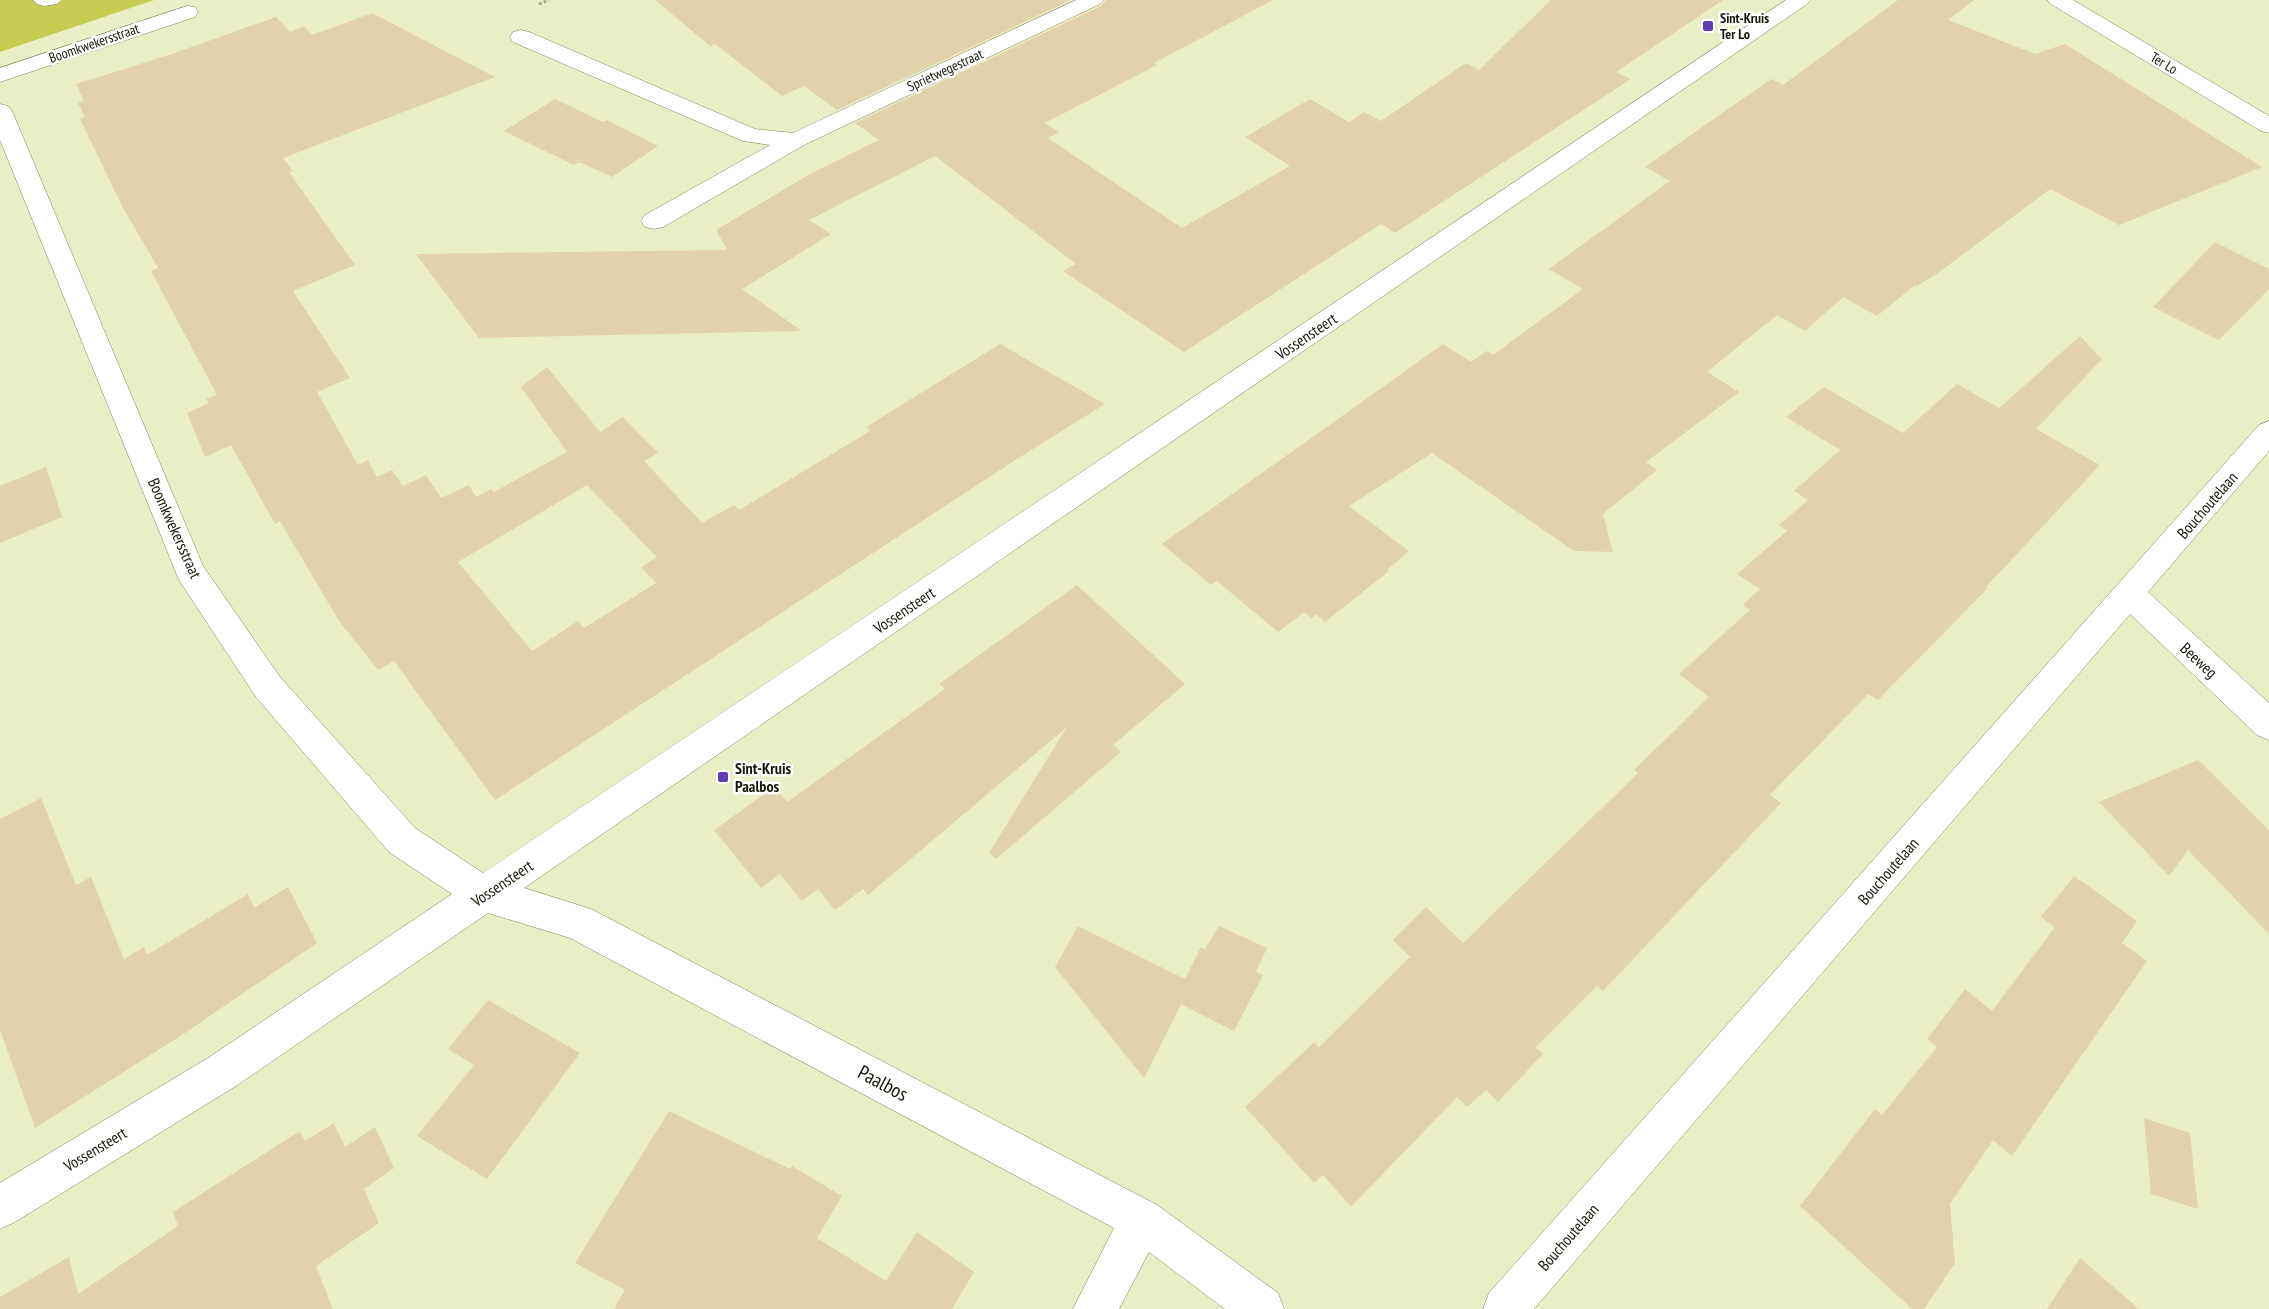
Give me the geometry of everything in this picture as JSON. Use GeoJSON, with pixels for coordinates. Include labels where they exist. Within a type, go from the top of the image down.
{"type":"FeatureCollection","features":[{"type":"Feature","properties":{"kind":"street"},"geometry":{"type":"LineString","coordinates":[[44,0],[50,0]]}},
{"type":"Feature","properties":{"kind":"street","name":"Sprietwegestraat"},"geometry":{"type":"LineString","coordinates":[[654,221],[796,140],[1093,0]]}},
{"type":"Feature","properties":{"kind":"street","name":"Vossensteert"},"geometry":{"type":"LineString","coordinates":[[0,1207],[222,1072],[1800,0]]}},
{"type":"Feature","properties":{"kind":"street","name":"Ter Lo"},"geometry":{"type":"LineString","coordinates":[[2058,0],[2269,126]]}},
{"type":"Feature","properties":{"kind":"street","name":"Boomkwekersstraat"},"geometry":{"type":"LineString","coordinates":[[0,75],[187,12]]}},
{"type":"Feature","properties":{"kind":"street"},"geometry":{"type":"LineString","coordinates":[[521,37],[751,136],[796,140]]}},
{"type":"Feature","properties":{"kind":"street","name":"Boomkwekersstraat"},"geometry":{"type":"LineString","coordinates":[[0,111],[190,571],[268,687],[402,840],[485,895]]}},
{"type":"Feature","properties":{"kind":"street","name":"Bouchoutelaan"},"geometry":{"type":"LineString","coordinates":[[1505,1309],[2269,432]]}},
{"type":"Feature","properties":{"kind":"street","name":"Beeweg"},"geometry":{"type":"LineString","coordinates":[[2129,594],[2269,725]]}},
{"type":"Feature","properties":{"kind":"street","name":"Paalbos"},"geometry":{"type":"LineString","coordinates":[[485,895],[578,922],[1142,1220],[1262,1309]]}},
{"type":"Feature","properties":{"kind":"street"},"geometry":{"type":"LineString","coordinates":[[1095,1309],[1142,1220]]}},
{"type":"Feature","properties":{"kind":"green space"},"geometry":{"type":"Polygon","coordinates":[[[0,0],[154,0],[0,52],[0,0]]]}},
{"type":"Feature","properties":{"kind":"building"},"geometry":{"type":"Polygon","coordinates":[[[655,0],[1071,0],[837,110],[804,86],[782,96],[715,44],[710,46],[655,0]]]}},
{"type":"Feature","properties":{"kind":"building"},"geometry":{"type":"Polygon","coordinates":[[[1106,0],[1273,0],[1154,63],[1157,65],[1045,123],[1059,132],[1048,138],[1182,228],[1290,166],[1245,137],[1310,99],[1349,122],[1364,112],[1381,121],[1466,63],[1479,70],[1551,0],[1723,0],[1616,72],[1631,79],[1395,233],[1381,224],[1184,352],[1063,271],[1076,264],[935,156],[809,220],[831,234],[742,289],[802,331],[479,338],[416,254],[727,250],[716,230],[810,174],[879,140],[855,123],[1101,6],[1106,0]]]}},
{"type":"Feature","properties":{"kind":"building"},"geometry":{"type":"Polygon","coordinates":[[[1898,0],[1974,0],[1948,20],[2035,54],[2065,44],[2262,167],[2119,225],[2050,189],[1938,273],[1917,286],[1915,285],[1877,316],[1843,297],[1805,331],[1777,315],[1707,372],[1739,392],[1646,462],[1657,470],[1603,514],[1613,552],[1574,551],[1432,453],[1349,506],[1409,551],[1387,570],[1389,571],[1325,622],[1316,614],[1312,618],[1304,612],[1278,632],[1217,581],[1211,585],[1162,544],[1443,344],[1471,362],[1487,351],[1493,355],[1583,289],[1549,269],[1670,181],[1645,167],[1771,79],[1783,85],[1898,0]]]}},
{"type":"Feature","properties":{"kind":"building"},"geometry":{"type":"Polygon","coordinates":[[[372,13],[495,77],[283,158],[293,171],[289,172],[355,265],[293,291],[350,378],[317,392],[358,465],[368,460],[377,477],[392,470],[403,486],[426,475],[441,498],[469,485],[476,497],[491,489],[494,492],[567,452],[521,387],[547,367],[600,432],[623,417],[658,453],[644,461],[702,523],[734,505],[739,510],[870,431],[866,427],[1000,344],[1105,404],[495,800],[394,661],[378,670],[339,621],[280,521],[275,524],[231,445],[205,457],[187,413],[209,403],[206,399],[217,395],[151,271],[158,268],[122,206],[80,119],[85,117],[78,103],[84,101],[76,84],[169,55],[276,17],[290,32],[304,26],[312,35],[372,13]],[[587,485],[458,562],[532,651],[578,621],[584,628],[656,583],[641,567],[657,557],[587,485]]]}},
{"type":"Feature","properties":{"kind":"building"},"geometry":{"type":"Polygon","coordinates":[[[555,99],[603,122],[607,120],[658,146],[612,177],[579,162],[574,165],[504,131],[555,99]]]}},
{"type":"Feature","properties":{"kind":"building"},"geometry":{"type":"Polygon","coordinates":[[[2215,242],[2269,269],[2269,289],[2219,340],[2153,307],[2215,242]]]}},
{"type":"Feature","properties":{"kind":"building"},"geometry":{"type":"Polygon","coordinates":[[[2080,336],[2102,359],[2036,429],[2100,465],[1986,587],[1988,588],[1878,700],[1868,694],[1770,795],[1781,803],[1603,991],[1597,986],[1536,1047],[1543,1054],[1498,1102],[1486,1090],[1467,1107],[1457,1097],[1351,1207],[1323,1175],[1314,1183],[1245,1107],[1314,1042],[1319,1047],[1410,957],[1393,940],[1426,907],[1463,943],[1638,773],[1634,770],[1709,697],[1679,674],[1750,610],[1743,605],[1760,589],[1737,574],[1787,531],[1779,525],[1808,500],[1794,491],[1840,450],[1786,417],[1824,387],[1903,433],[1957,384],[1999,408],[2080,336]]]}},
{"type":"Feature","properties":{"kind":"building"},"geometry":{"type":"Polygon","coordinates":[[[46,467],[62,517],[0,543],[0,486],[46,467]]]}},
{"type":"Feature","properties":{"kind":"building"},"geometry":{"type":"Polygon","coordinates":[[[1077,585],[1185,684],[1113,745],[1121,752],[996,859],[989,853],[1067,727],[868,895],[863,889],[835,910],[818,889],[802,901],[780,874],[761,888],[714,830],[774,787],[787,802],[945,689],[939,684],[1077,585]]]}},
{"type":"Feature","properties":{"kind":"building"},"geometry":{"type":"Polygon","coordinates":[[[2198,760],[2269,830],[2269,934],[2188,850],[2169,876],[2099,802],[2198,760]]]}},
{"type":"Feature","properties":{"kind":"building"},"geometry":{"type":"Polygon","coordinates":[[[41,798],[76,885],[91,877],[124,959],[144,947],[147,955],[248,894],[254,908],[288,887],[317,943],[182,1035],[35,1128],[0,1030],[0,819],[41,798]]]}},
{"type":"Feature","properties":{"kind":"building"},"geometry":{"type":"Polygon","coordinates":[[[2074,876],[2137,921],[2122,943],[2147,961],[2012,1156],[1993,1140],[1950,1204],[1955,1263],[1924,1309],[1912,1309],[1800,1206],[1875,1109],[1882,1115],[1937,1047],[1927,1039],[1965,989],[1992,1011],[2055,927],[2041,917],[2074,876]]]}},
{"type":"Feature","properties":{"kind":"building"},"geometry":{"type":"Polygon","coordinates":[[[1078,926],[1185,979],[1201,947],[1205,949],[1219,926],[1267,948],[1256,972],[1263,975],[1234,1031],[1181,1004],[1144,1078],[1055,967],[1078,926]]]}},
{"type":"Feature","properties":{"kind":"building"},"geometry":{"type":"Polygon","coordinates":[[[488,1000],[580,1053],[487,1179],[417,1136],[474,1065],[448,1049],[488,1000]]]}},
{"type":"Feature","properties":{"kind":"building"},"geometry":{"type":"Polygon","coordinates":[[[669,1111],[790,1169],[792,1166],[842,1196],[817,1238],[886,1281],[917,1232],[974,1272],[952,1309],[614,1309],[625,1290],[575,1263],[669,1111]]]}},
{"type":"Feature","properties":{"kind":"building"},"geometry":{"type":"Polygon","coordinates":[[[2144,1118],[2190,1133],[2198,1209],[2151,1194],[2144,1118]]]}},
{"type":"Feature","properties":{"kind":"building"},"geometry":{"type":"Polygon","coordinates":[[[334,1123],[345,1147],[375,1127],[394,1168],[364,1189],[379,1223],[316,1266],[333,1309],[0,1309],[0,1297],[69,1257],[78,1294],[178,1226],[173,1212],[300,1131],[305,1141],[334,1123]]]}},
{"type":"Feature","properties":{"kind":"building"},"geometry":{"type":"Polygon","coordinates":[[[2080,1258],[2139,1309],[2047,1309],[2080,1258]]]}},
{"type":"Feature","properties":{"kind":"place","name":"Sint-Kruis Ter Lo"},"geometry":{"type":"Point","coordinates":[1708,26]}},
{"type":"Feature","properties":{"kind":"place","name":"Sint-Kruis Paalbos"},"geometry":{"type":"Point","coordinates":[723,777]}}]}
